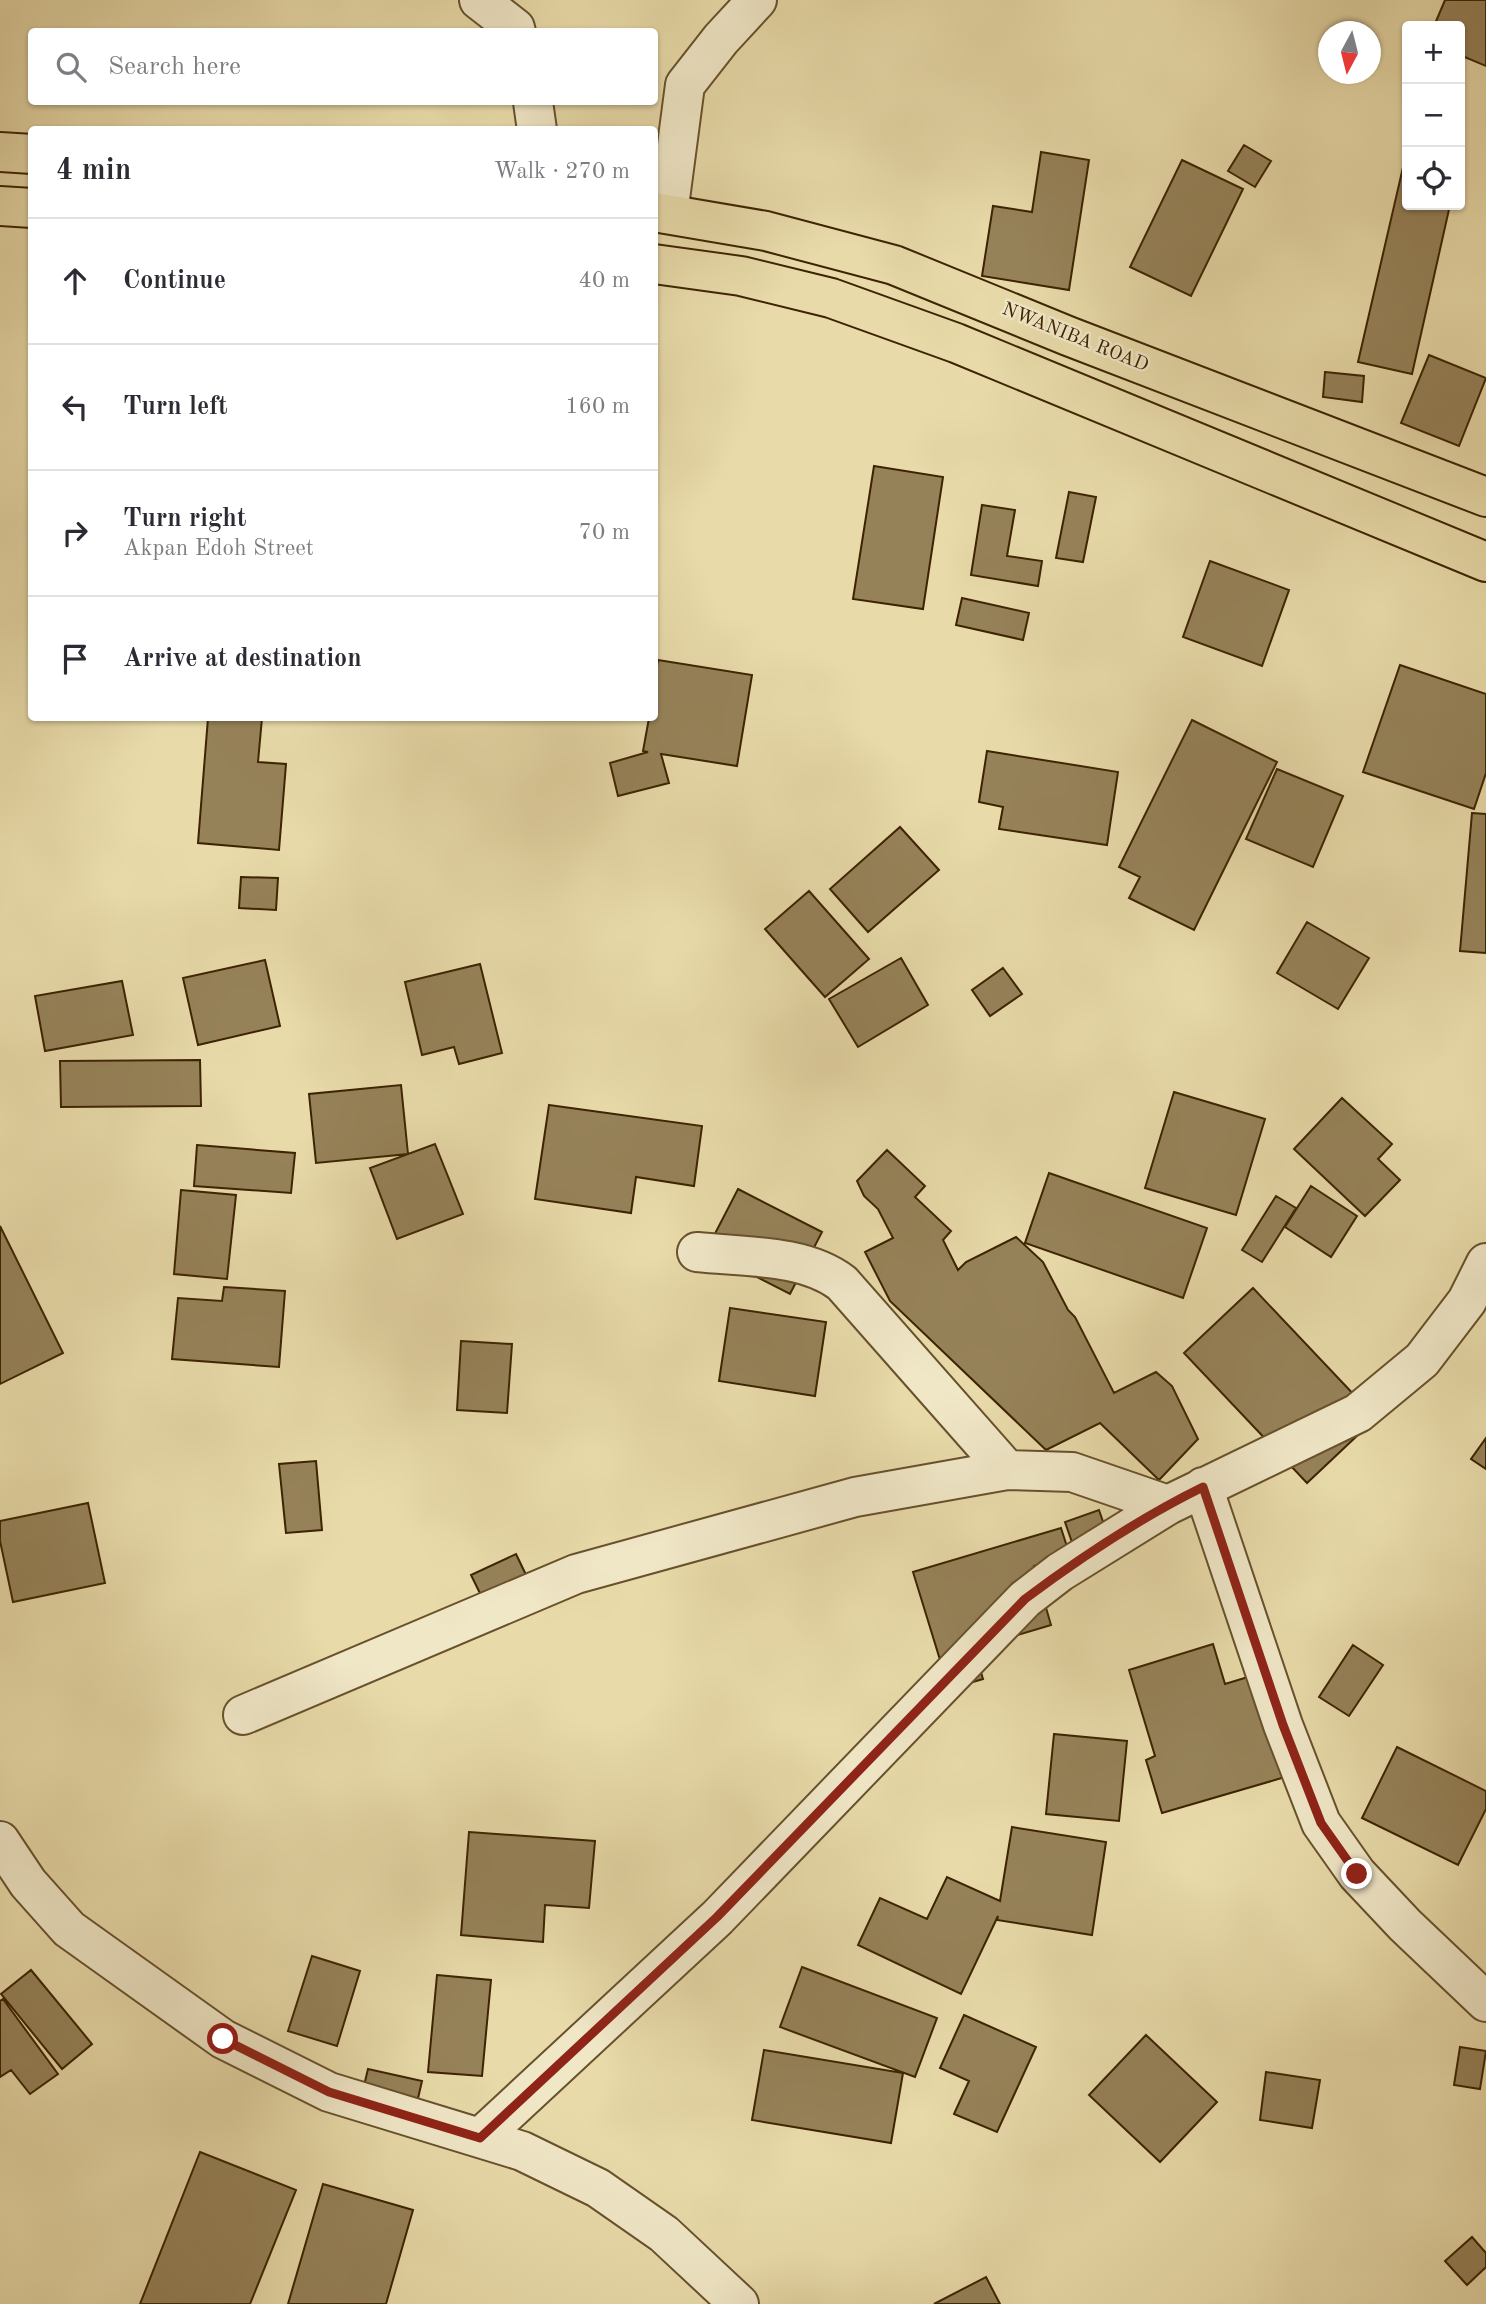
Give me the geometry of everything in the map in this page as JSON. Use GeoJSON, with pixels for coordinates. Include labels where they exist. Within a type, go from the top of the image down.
{"type":"FeatureCollection","features":[{"type":"Feature","properties":{"kind":"main road"},"geometry":{"type":"LineString","coordinates":[[0,152],[28,154]]}},
{"type":"Feature","properties":{"kind":"main road"},"geometry":{"type":"LineString","coordinates":[[0,206],[28,208]]}},
{"type":"Feature","properties":{"kind":"main road","name":"NWANIBA ROAD"},"geometry":{"type":"LineString","coordinates":[[661,213],[766,231],[894,265],[1068,336],[1486,497]]}},
{"type":"Feature","properties":{"kind":"main road"},"geometry":{"type":"LineString","coordinates":[[658,265],[741,276],[844,303],[956,343],[1486,562]]}},
{"type":"Feature","properties":{"kind":"street"},"geometry":{"type":"LineString","coordinates":[[479,0],[515,28]]}},
{"type":"Feature","properties":{"kind":"street"},"geometry":{"type":"LineString","coordinates":[[661,213],[685,85],[721,39],[757,0]]}},
{"type":"Feature","properties":{"kind":"street"},"geometry":{"type":"LineString","coordinates":[[533,105],[536,126]]}},
{"type":"Feature","properties":{"kind":"street"},"geometry":{"type":"LineString","coordinates":[[697,1252],[799,1263],[828,1272],[842,1283],[1007,1470]]}},
{"type":"Feature","properties":{"kind":"street"},"geometry":{"type":"LineString","coordinates":[[480,2138],[717,1917],[1025,1599],[1060,1572],[1168,1504],[1358,1413],[1422,1360],[1467,1301],[1486,1263]]}},
{"type":"Feature","properties":{"kind":"street"},"geometry":{"type":"LineString","coordinates":[[243,1715],[576,1574],[855,1497],[1007,1470],[1073,1472],[1168,1504]]}},
{"type":"Feature","properties":{"kind":"street"},"geometry":{"type":"LineString","coordinates":[[1203,1487],[1283,1725],[1321,1823],[1357,1874],[1405,1925],[1486,2002]]}},
{"type":"Feature","properties":{"kind":"street"},"geometry":{"type":"LineString","coordinates":[[0,1841],[28,1884],[69,1929],[223,2039],[329,2092],[522,2151],[598,2188],[664,2234],[739,2304]]}},
{"type":"Feature","properties":{"kind":"building"},"geometry":{"type":"Polygon","coordinates":[[[1445,0],[1486,0],[1486,66],[1465,57],[1465,21],[1436,21],[1445,0]]]}},
{"type":"Feature","properties":{"kind":"building"},"geometry":{"type":"Polygon","coordinates":[[[1244,145],[1271,161],[1255,187],[1228,171],[1244,145]]]}},
{"type":"Feature","properties":{"kind":"building"},"geometry":{"type":"Polygon","coordinates":[[[1041,152],[1089,160],[1069,290],[982,276],[993,206],[1032,212],[1041,152]]]}},
{"type":"Feature","properties":{"kind":"building"},"geometry":{"type":"Polygon","coordinates":[[[1182,160],[1243,189],[1191,296],[1130,267],[1182,160]]]}},
{"type":"Feature","properties":{"kind":"building"},"geometry":{"type":"Polygon","coordinates":[[[1402,172],[1402,210],[1449,210],[1412,374],[1358,362],[1402,172]]]}},
{"type":"Feature","properties":{"kind":"building"},"geometry":{"type":"Polygon","coordinates":[[[1429,355],[1486,378],[1459,446],[1401,423],[1429,355]]]}},
{"type":"Feature","properties":{"kind":"building"},"geometry":{"type":"Polygon","coordinates":[[[1325,372],[1364,376],[1362,402],[1323,397],[1325,372]]]}},
{"type":"Feature","properties":{"kind":"building"},"geometry":{"type":"Polygon","coordinates":[[[874,466],[943,477],[923,609],[853,599],[874,466]]]}},
{"type":"Feature","properties":{"kind":"building"},"geometry":{"type":"Polygon","coordinates":[[[1069,492],[1096,497],[1083,562],[1056,558],[1069,492]]]}},
{"type":"Feature","properties":{"kind":"building"},"geometry":{"type":"Polygon","coordinates":[[[982,505],[1015,510],[1007,556],[1042,561],[1038,586],[971,575],[982,505]]]}},
{"type":"Feature","properties":{"kind":"building"},"geometry":{"type":"Polygon","coordinates":[[[1210,561],[1289,590],[1262,666],[1183,637],[1210,561]]]}},
{"type":"Feature","properties":{"kind":"building"},"geometry":{"type":"Polygon","coordinates":[[[962,598],[1029,613],[1023,640],[956,625],[962,598]]]}},
{"type":"Feature","properties":{"kind":"building"},"geometry":{"type":"Polygon","coordinates":[[[658,660],[752,675],[737,766],[661,754],[669,783],[618,796],[610,763],[648,752],[643,751],[648,721],[658,721],[658,660]]]}},
{"type":"Feature","properties":{"kind":"building"},"geometry":{"type":"Polygon","coordinates":[[[1400,665],[1486,694],[1486,773],[1474,809],[1363,772],[1400,665]]]}},
{"type":"Feature","properties":{"kind":"building"},"geometry":{"type":"Polygon","coordinates":[[[1192,720],[1277,762],[1194,930],[1129,898],[1140,877],[1119,867],[1192,720]]]}},
{"type":"Feature","properties":{"kind":"building"},"geometry":{"type":"Polygon","coordinates":[[[208,721],[262,721],[258,762],[286,764],[279,850],[198,843],[208,721]]]}},
{"type":"Feature","properties":{"kind":"building"},"geometry":{"type":"Polygon","coordinates":[[[987,751],[1118,772],[1107,845],[999,829],[1003,807],[979,802],[987,751]]]}},
{"type":"Feature","properties":{"kind":"building"},"geometry":{"type":"Polygon","coordinates":[[[1277,769],[1343,796],[1313,867],[1246,839],[1277,769]]]}},
{"type":"Feature","properties":{"kind":"building"},"geometry":{"type":"Polygon","coordinates":[[[1472,813],[1486,814],[1486,953],[1460,951],[1472,813]]]}},
{"type":"Feature","properties":{"kind":"building"},"geometry":{"type":"Polygon","coordinates":[[[900,827],[939,870],[868,932],[830,889],[900,827]]]}},
{"type":"Feature","properties":{"kind":"building"},"geometry":{"type":"Polygon","coordinates":[[[241,877],[278,878],[276,910],[239,908],[241,877]]]}},
{"type":"Feature","properties":{"kind":"building"},"geometry":{"type":"Polygon","coordinates":[[[809,891],[869,959],[825,997],[765,929],[809,891]]]}},
{"type":"Feature","properties":{"kind":"building"},"geometry":{"type":"Polygon","coordinates":[[[1307,922],[1369,958],[1338,1009],[1277,973],[1307,922]]]}},
{"type":"Feature","properties":{"kind":"building"},"geometry":{"type":"Polygon","coordinates":[[[901,958],[928,1005],[858,1047],[829,999],[901,958]]]}},
{"type":"Feature","properties":{"kind":"building"},"geometry":{"type":"Polygon","coordinates":[[[265,960],[280,1026],[198,1045],[183,978],[265,960]]]}},
{"type":"Feature","properties":{"kind":"building"},"geometry":{"type":"Polygon","coordinates":[[[480,964],[502,1053],[459,1064],[454,1047],[422,1055],[405,982],[480,964]]]}},
{"type":"Feature","properties":{"kind":"building"},"geometry":{"type":"Polygon","coordinates":[[[1003,968],[1022,994],[990,1016],[972,990],[1003,968]]]}},
{"type":"Feature","properties":{"kind":"building"},"geometry":{"type":"Polygon","coordinates":[[[122,981],[133,1035],[45,1051],[35,996],[122,981]]]}},
{"type":"Feature","properties":{"kind":"building"},"geometry":{"type":"Polygon","coordinates":[[[200,1060],[201,1106],[61,1107],[60,1061],[200,1060]]]}},
{"type":"Feature","properties":{"kind":"building"},"geometry":{"type":"Polygon","coordinates":[[[401,1085],[408,1154],[316,1163],[309,1094],[401,1085]]]}},
{"type":"Feature","properties":{"kind":"building"},"geometry":{"type":"Polygon","coordinates":[[[1174,1092],[1265,1119],[1236,1215],[1145,1188],[1174,1092]]]}},
{"type":"Feature","properties":{"kind":"building"},"geometry":{"type":"Polygon","coordinates":[[[1342,1098],[1392,1144],[1378,1159],[1400,1180],[1365,1216],[1294,1149],[1342,1098]]]}},
{"type":"Feature","properties":{"kind":"building"},"geometry":{"type":"Polygon","coordinates":[[[549,1105],[702,1126],[694,1186],[636,1177],[631,1213],[535,1199],[549,1105]]]}},
{"type":"Feature","properties":{"kind":"building"},"geometry":{"type":"Polygon","coordinates":[[[435,1144],[463,1214],[397,1239],[370,1168],[435,1144]]]}},
{"type":"Feature","properties":{"kind":"building"},"geometry":{"type":"Polygon","coordinates":[[[197,1145],[295,1153],[291,1193],[194,1186],[197,1145]]]}},
{"type":"Feature","properties":{"kind":"building"},"geometry":{"type":"Polygon","coordinates":[[[887,1150],[925,1186],[915,1197],[951,1231],[943,1240],[958,1270],[966,1262],[1016,1237],[1043,1262],[1114,1393],[1156,1372],[1172,1386],[1198,1439],[1159,1480],[1100,1423],[1046,1450],[890,1301],[865,1252],[893,1238],[878,1209],[864,1196],[857,1181],[887,1150]]]}},
{"type":"Feature","properties":{"kind":"building"},"geometry":{"type":"Polygon","coordinates":[[[1049,1173],[1207,1228],[1183,1298],[1025,1243],[1049,1173]]]}},
{"type":"Feature","properties":{"kind":"building"},"geometry":{"type":"Polygon","coordinates":[[[1311,1186],[1357,1216],[1331,1257],[1285,1227],[1311,1186]]]}},
{"type":"Feature","properties":{"kind":"building"},"geometry":{"type":"Polygon","coordinates":[[[738,1189],[822,1232],[790,1294],[706,1251],[738,1189]]]}},
{"type":"Feature","properties":{"kind":"building"},"geometry":{"type":"Polygon","coordinates":[[[181,1190],[236,1195],[227,1279],[174,1274],[181,1190]]]}},
{"type":"Feature","properties":{"kind":"building"},"geometry":{"type":"Polygon","coordinates":[[[1276,1196],[1296,1208],[1262,1262],[1242,1250],[1276,1196]]]}},
{"type":"Feature","properties":{"kind":"building"},"geometry":{"type":"Polygon","coordinates":[[[0,1226],[63,1353],[0,1384],[0,1226]]]}},
{"type":"Feature","properties":{"kind":"building"},"geometry":{"type":"Polygon","coordinates":[[[224,1287],[285,1291],[279,1367],[172,1359],[178,1298],[222,1301],[224,1287]]]}},
{"type":"Feature","properties":{"kind":"building"},"geometry":{"type":"Polygon","coordinates":[[[1253,1288],[1376,1418],[1307,1483],[1184,1353],[1253,1288]]]}},
{"type":"Feature","properties":{"kind":"building"},"geometry":{"type":"Polygon","coordinates":[[[730,1308],[826,1322],[815,1396],[719,1381],[730,1308]]]}},
{"type":"Feature","properties":{"kind":"building"},"geometry":{"type":"Polygon","coordinates":[[[461,1341],[512,1344],[507,1413],[457,1410],[461,1341]]]}},
{"type":"Feature","properties":{"kind":"building"},"geometry":{"type":"Polygon","coordinates":[[[1486,1438],[1486,1469],[1471,1459],[1486,1438]]]}},
{"type":"Feature","properties":{"kind":"building"},"geometry":{"type":"Polygon","coordinates":[[[316,1461],[322,1530],[286,1533],[279,1464],[316,1461]]]}},
{"type":"Feature","properties":{"kind":"building"},"geometry":{"type":"Polygon","coordinates":[[[88,1503],[105,1583],[13,1602],[0,1541],[0,1521],[88,1503]]]}},
{"type":"Feature","properties":{"kind":"building"},"geometry":{"type":"Polygon","coordinates":[[[1099,1510],[1109,1539],[1075,1551],[1065,1522],[1099,1510]]]}},
{"type":"Feature","properties":{"kind":"building"},"geometry":{"type":"Polygon","coordinates":[[[1061,1528],[1070,1556],[1034,1566],[1051,1625],[974,1648],[983,1679],[949,1689],[913,1572],[1061,1528]]]}},
{"type":"Feature","properties":{"kind":"building"},"geometry":{"type":"Polygon","coordinates":[[[516,1554],[541,1606],[496,1626],[471,1575],[516,1554]]]}},
{"type":"Feature","properties":{"kind":"building"},"geometry":{"type":"Polygon","coordinates":[[[1213,1644],[1225,1684],[1261,1673],[1292,1775],[1162,1813],[1146,1760],[1155,1756],[1129,1670],[1213,1644]]]}},
{"type":"Feature","properties":{"kind":"building"},"geometry":{"type":"Polygon","coordinates":[[[1353,1645],[1383,1665],[1349,1716],[1319,1697],[1353,1645]]]}},
{"type":"Feature","properties":{"kind":"building"},"geometry":{"type":"Polygon","coordinates":[[[1054,1734],[1127,1741],[1119,1821],[1046,1814],[1054,1734]]]}},
{"type":"Feature","properties":{"kind":"building"},"geometry":{"type":"Polygon","coordinates":[[[1397,1747],[1486,1791],[1486,1809],[1458,1865],[1362,1818],[1397,1747]]]}},
{"type":"Feature","properties":{"kind":"building"},"geometry":{"type":"Polygon","coordinates":[[[1012,1827],[1106,1842],[1092,1935],[997,1920],[998,1916],[961,1994],[858,1945],[880,1898],[927,1919],[947,1877],[1000,1901],[1012,1827]]]}},
{"type":"Feature","properties":{"kind":"building"},"geometry":{"type":"Polygon","coordinates":[[[469,1832],[595,1841],[589,1908],[545,1905],[543,1942],[461,1935],[469,1832]]]}},
{"type":"Feature","properties":{"kind":"building"},"geometry":{"type":"Polygon","coordinates":[[[312,1956],[360,1971],[337,2046],[288,2031],[312,1956]]]}},
{"type":"Feature","properties":{"kind":"building"},"geometry":{"type":"Polygon","coordinates":[[[802,1967],[937,2018],[915,2077],[780,2027],[802,1967]]]}},
{"type":"Feature","properties":{"kind":"building"},"geometry":{"type":"Polygon","coordinates":[[[31,1970],[92,2044],[62,2069],[1,1994],[31,1970]]]}},
{"type":"Feature","properties":{"kind":"building"},"geometry":{"type":"Polygon","coordinates":[[[437,1975],[491,1980],[482,2076],[428,2072],[437,1975]]]}},
{"type":"Feature","properties":{"kind":"building"},"geometry":{"type":"Polygon","coordinates":[[[3,1999],[58,2074],[30,2094],[11,2070],[0,2077],[0,2001],[3,1999]]]}},
{"type":"Feature","properties":{"kind":"building"},"geometry":{"type":"Polygon","coordinates":[[[964,2015],[1036,2047],[997,2132],[954,2114],[969,2081],[940,2068],[964,2015]]]}},
{"type":"Feature","properties":{"kind":"building"},"geometry":{"type":"Polygon","coordinates":[[[1146,2035],[1217,2102],[1160,2162],[1089,2095],[1146,2035]]]}},
{"type":"Feature","properties":{"kind":"building"},"geometry":{"type":"Polygon","coordinates":[[[1460,2047],[1486,2051],[1480,2089],[1454,2085],[1460,2047]]]}},
{"type":"Feature","properties":{"kind":"building"},"geometry":{"type":"Polygon","coordinates":[[[764,2050],[903,2073],[891,2143],[752,2120],[764,2050]]]}},
{"type":"Feature","properties":{"kind":"building"},"geometry":{"type":"Polygon","coordinates":[[[368,2069],[422,2081],[416,2107],[362,2094],[368,2069]]]}},
{"type":"Feature","properties":{"kind":"building"},"geometry":{"type":"Polygon","coordinates":[[[1266,2072],[1320,2080],[1312,2128],[1260,2120],[1266,2072]]]}},
{"type":"Feature","properties":{"kind":"building"},"geometry":{"type":"Polygon","coordinates":[[[200,2152],[296,2190],[250,2304],[140,2304],[200,2152]]]}},
{"type":"Feature","properties":{"kind":"building"},"geometry":{"type":"Polygon","coordinates":[[[323,2184],[413,2210],[386,2304],[288,2304],[323,2184]]]}},
{"type":"Feature","properties":{"kind":"building"},"geometry":{"type":"Polygon","coordinates":[[[1472,2237],[1486,2253],[1486,2267],[1467,2285],[1445,2261],[1472,2237]]]}},
{"type":"Feature","properties":{"kind":"building"},"geometry":{"type":"Polygon","coordinates":[[[986,2277],[1000,2304],[934,2304],[986,2277]]]}},
{"type":"Feature","properties":{"kind":"route"},"geometry":{"type":"LineString","coordinates":[[223,2039],[329,2092],[480,2138],[717,1917],[1025,1599],[1060,1572],[1168,1504],[1203,1487],[1283,1725],[1321,1823],[1357,1874]]}}]}
